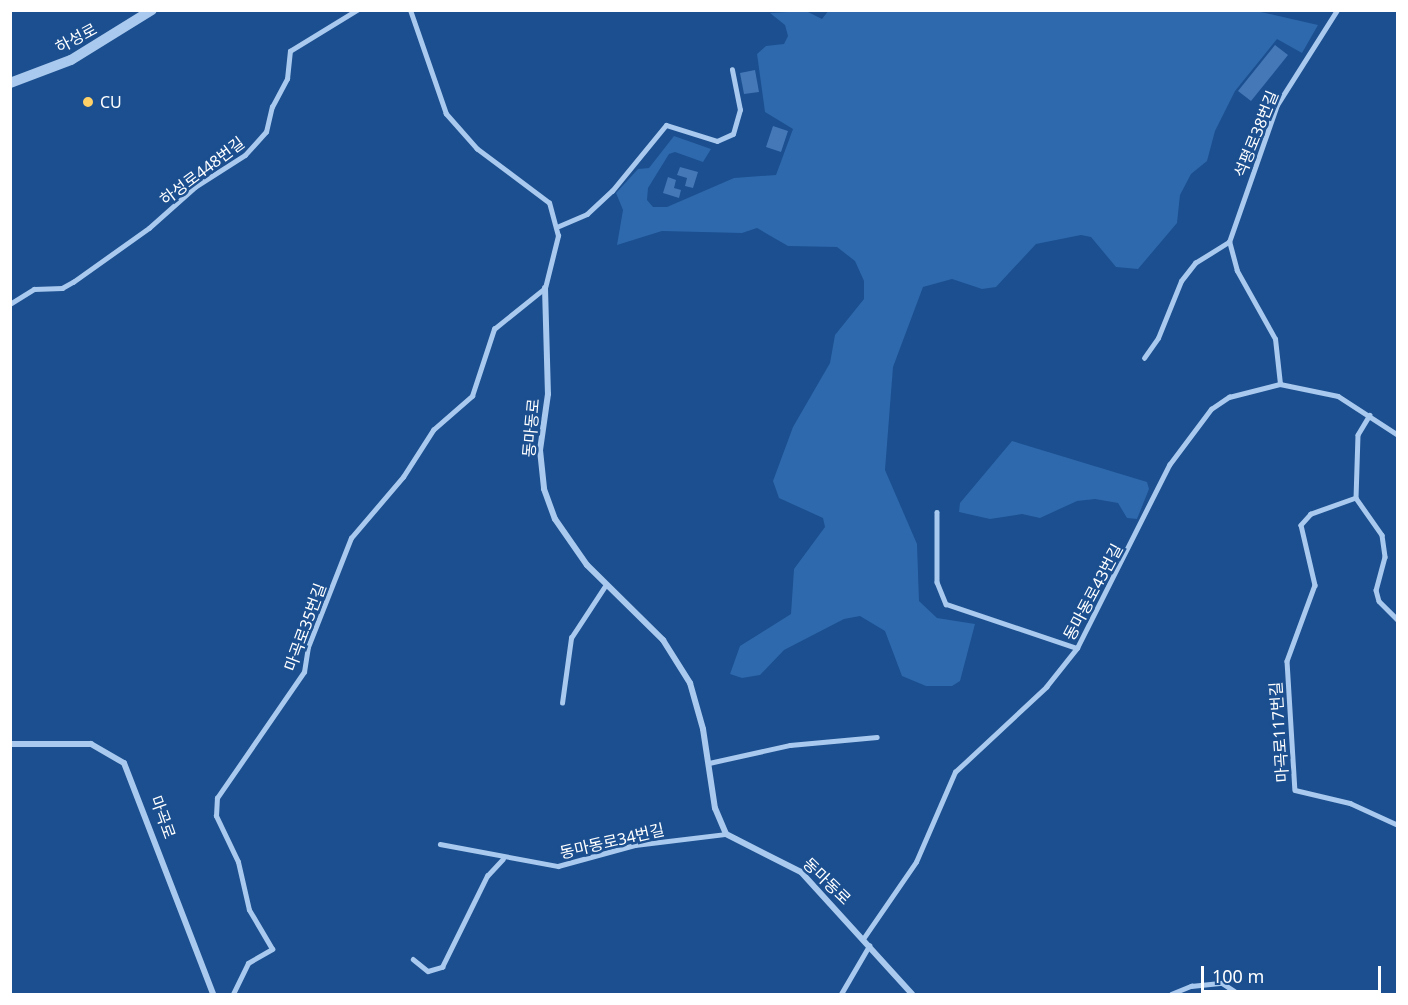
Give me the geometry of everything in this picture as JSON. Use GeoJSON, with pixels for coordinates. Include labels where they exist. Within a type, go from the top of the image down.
{"type":"FeatureCollection","features":[{"type":"Feature","properties":{"kind":"street","name":"하성로"},"geometry":{"type":"LineString","coordinates":[[11,83],[71,60],[152,10]]}},
{"type":"Feature","properties":{"kind":"street","name":"동마동로"},"geometry":{"type":"LineString","coordinates":[[545,288],[548,394],[540,450],[544,489],[569,542],[605,586],[651,627],[675,655],[697,704],[715,808],[726,834],[801,872],[912,994]]}},
{"type":"Feature","properties":{"kind":"street","name":"마곡로"},"geometry":{"type":"LineString","coordinates":[[10,744],[91,744],[124,763],[213,994]]}},
{"type":"Feature","properties":{"kind":"lane","name":"하성로448번길"},"geometry":{"type":"LineString","coordinates":[[10,304],[34,289],[62,288],[73,282],[149,228],[195,188],[245,155],[266,132],[272,107],[287,79],[290,51],[357,10]]}},
{"type":"Feature","properties":{"kind":"lane"},"geometry":{"type":"LineString","coordinates":[[410,10],[438,97],[453,125],[503,170],[543,197],[559,226],[545,288]]}},
{"type":"Feature","properties":{"kind":"lane","name":"석평로38번길"},"geometry":{"type":"LineString","coordinates":[[1229,242],[1277,105],[1337,10]]}},
{"type":"Feature","properties":{"kind":"lane"},"geometry":{"type":"LineString","coordinates":[[559,226],[586,214],[612,191],[666,125],[717,141],[733,134],[740,110],[732,69]]}},
{"type":"Feature","properties":{"kind":"lane"},"geometry":{"type":"LineString","coordinates":[[10,89],[11,83]]}},
{"type":"Feature","properties":{"kind":"lane"},"geometry":{"type":"LineString","coordinates":[[1144,358],[1158,338],[1181,281],[1195,263],[1229,242],[1237,271],[1275,339],[1280,384]]}},
{"type":"Feature","properties":{"kind":"lane","name":"마곡로35번길"},"geometry":{"type":"LineString","coordinates":[[232,994],[248,963],[272,950],[249,910],[238,862],[216,816],[217,798],[304,672],[308,647],[357,527],[403,477],[433,430],[472,396],[494,329],[545,288]]}},
{"type":"Feature","properties":{"kind":"lane","name":"동마동로43번길"},"geometry":{"type":"LineString","coordinates":[[863,939],[916,862],[955,772],[1046,687],[1077,648],[1186,438],[1220,403],[1280,384],[1338,396],[1398,435]]}},
{"type":"Feature","properties":{"kind":"lane"},"geometry":{"type":"LineString","coordinates":[[1370,415],[1358,435],[1356,498],[1382,535],[1384,557],[1376,590],[1378,601],[1398,620]]}},
{"type":"Feature","properties":{"kind":"lane","name":"마곡로117번길"},"geometry":{"type":"LineString","coordinates":[[1356,498],[1311,514],[1301,525],[1315,585],[1287,661],[1295,790],[1350,803],[1398,825]]}},
{"type":"Feature","properties":{"kind":"lane"},"geometry":{"type":"LineString","coordinates":[[937,512],[937,582],[946,604],[1077,648]]}},
{"type":"Feature","properties":{"kind":"lane"},"geometry":{"type":"LineString","coordinates":[[562,703],[567,649],[605,586]]}},
{"type":"Feature","properties":{"kind":"lane"},"geometry":{"type":"LineString","coordinates":[[709,763],[790,745],[877,737]]}},
{"type":"Feature","properties":{"kind":"lane","name":"동마동로34번길"},"geometry":{"type":"LineString","coordinates":[[440,844],[502,859],[558,866],[635,846],[726,834]]}},
{"type":"Feature","properties":{"kind":"lane"},"geometry":{"type":"LineString","coordinates":[[413,958],[428,971],[442,967],[482,885],[502,859]]}},
{"type":"Feature","properties":{"kind":"lane"},"geometry":{"type":"LineString","coordinates":[[841,994],[869,946]]}},
{"type":"Feature","properties":{"kind":"lane"},"geometry":{"type":"LineString","coordinates":[[1171,994],[1191,986],[1222,983],[1239,994]]}},
{"type":"Feature","properties":{"kind":"shaded area"},"geometry":{"type":"Polygon","coordinates":[[[829,10],[1252,10],[1318,25],[1302,53],[1277,39],[1235,91],[1215,131],[1207,161],[1191,174],[1180,195],[1177,223],[1138,269],[1116,267],[1091,237],[1081,235],[1036,244],[996,287],[982,289],[952,279],[923,287],[893,367],[885,470],[917,544],[919,601],[937,618],[975,624],[960,681],[952,686],[926,686],[902,676],[885,631],[860,616],[844,619],[784,650],[760,675],[742,678],[730,674],[740,646],[791,614],[794,569],[825,527],[823,518],[779,498],[773,481],[793,427],[830,363],[835,335],[864,299],[864,281],[855,261],[837,247],[788,246],[757,228],[742,233],[662,231],[617,245],[623,210],[616,193],[638,169],[649,168],[674,136],[711,149],[703,162],[675,152],[669,154],[648,188],[647,200],[653,207],[667,207],[734,178],[776,175],[793,129],[765,112],[757,54],[766,46],[784,44],[788,36],[785,25],[770,13],[806,11],[822,19],[829,10]]]}},
{"type":"Feature","properties":{"kind":"shaded area"},"geometry":{"type":"Polygon","coordinates":[[[1012,441],[1147,482],[1149,489],[1137,519],[1127,518],[1118,503],[1095,499],[1077,501],[1040,518],[1022,514],[990,519],[959,512],[960,503],[1012,441]]]}},
{"type":"Feature","properties":{"kind":"building"},"geometry":{"type":"Polygon","coordinates":[[[1275,45],[1288,55],[1251,101],[1238,91],[1275,45]]]}},
{"type":"Feature","properties":{"kind":"building"},"geometry":{"type":"Polygon","coordinates":[[[755,70],[759,92],[744,94],[740,73],[755,70]]]}},
{"type":"Feature","properties":{"kind":"building"},"geometry":{"type":"Polygon","coordinates":[[[773,126],[788,131],[781,152],[766,147],[773,126]]]}},
{"type":"Feature","properties":{"kind":"building"},"geometry":{"type":"Polygon","coordinates":[[[680,167],[698,172],[693,188],[685,186],[687,178],[677,175],[680,167]]]}},
{"type":"Feature","properties":{"kind":"building"},"geometry":{"type":"Polygon","coordinates":[[[668,177],[676,180],[674,188],[681,190],[679,198],[663,193],[668,177]]]}},
{"type":"Feature","properties":{"kind":"place","name":"CU"},"geometry":{"type":"Point","coordinates":[88,102]}}]}
